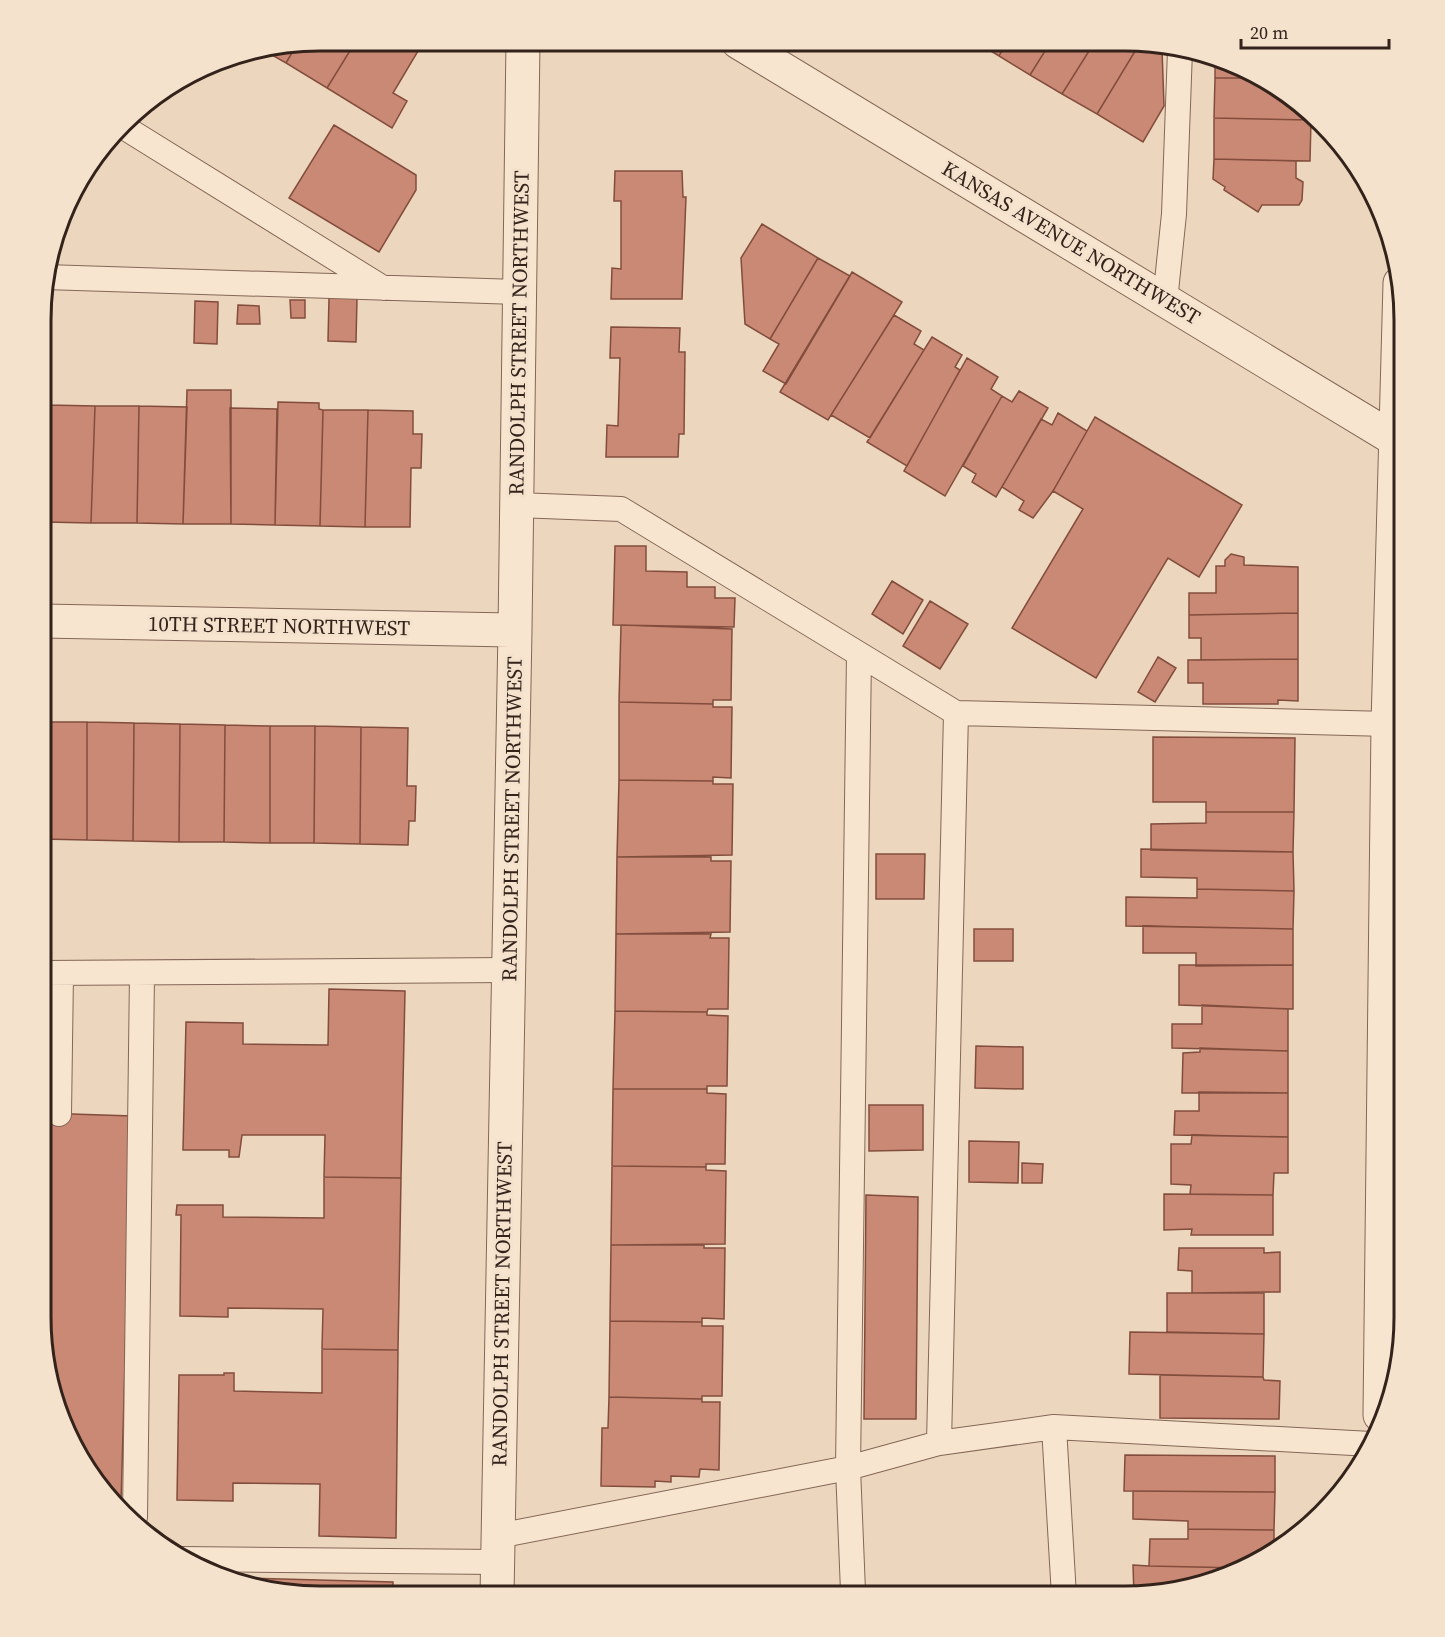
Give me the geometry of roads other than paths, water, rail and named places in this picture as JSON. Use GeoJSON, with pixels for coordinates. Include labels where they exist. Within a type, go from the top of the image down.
{"type":"FeatureCollection","features":[{"type":"Feature","properties":{"kind":"street","name":"RANDOLPH STREET NORTHWEST"},"geometry":{"type":"LineString","coordinates":[[497,1586],[515,630],[523,51]]}},
{"type":"Feature","properties":{"kind":"street","name":"KANSAS AVENUE NORTHWEST"},"geometry":{"type":"LineString","coordinates":[[753,51],[1394,439]]}},
{"type":"Feature","properties":{"kind":"street"},"geometry":{"type":"LineString","coordinates":[[1380,1402],[1394,1013],[1388,724],[1394,584]]}},
{"type":"Feature","properties":{"kind":"street","name":"10TH STREET NORTHWEST"},"geometry":{"type":"LineString","coordinates":[[51,621],[515,630]]}},
{"type":"Feature","properties":{"kind":"lane"},"geometry":{"type":"LineString","coordinates":[[1166,301],[1174,213],[1180,56]]}},
{"type":"Feature","properties":{"kind":"lane"},"geometry":{"type":"LineString","coordinates":[[129,131],[385,289]]}},
{"type":"Feature","properties":{"kind":"lane"},"geometry":{"type":"LineString","coordinates":[[54,277],[520,292]]}},
{"type":"Feature","properties":{"kind":"lane"},"geometry":{"type":"LineString","coordinates":[[517,505],[621,509],[956,713],[1388,724]]}},
{"type":"Feature","properties":{"kind":"lane"},"geometry":{"type":"LineString","coordinates":[[853,1586],[848,1468],[859,654]]}},
{"type":"Feature","properties":{"kind":"lane"},"geometry":{"type":"LineString","coordinates":[[939,1443],[956,713]]}},
{"type":"Feature","properties":{"kind":"lane"},"geometry":{"type":"LineString","coordinates":[[59,1114],[52,973],[509,970]]}},
{"type":"Feature","properties":{"kind":"lane"},"geometry":{"type":"LineString","coordinates":[[135,1512],[142,974]]}},
{"type":"Feature","properties":{"kind":"lane"},"geometry":{"type":"LineString","coordinates":[[1054,1428],[1063,1586]]}},
{"type":"Feature","properties":{"kind":"lane"},"geometry":{"type":"LineString","coordinates":[[202,1558],[498,1549],[848,1468],[939,1443],[1054,1428],[1362,1444]]}}]}
